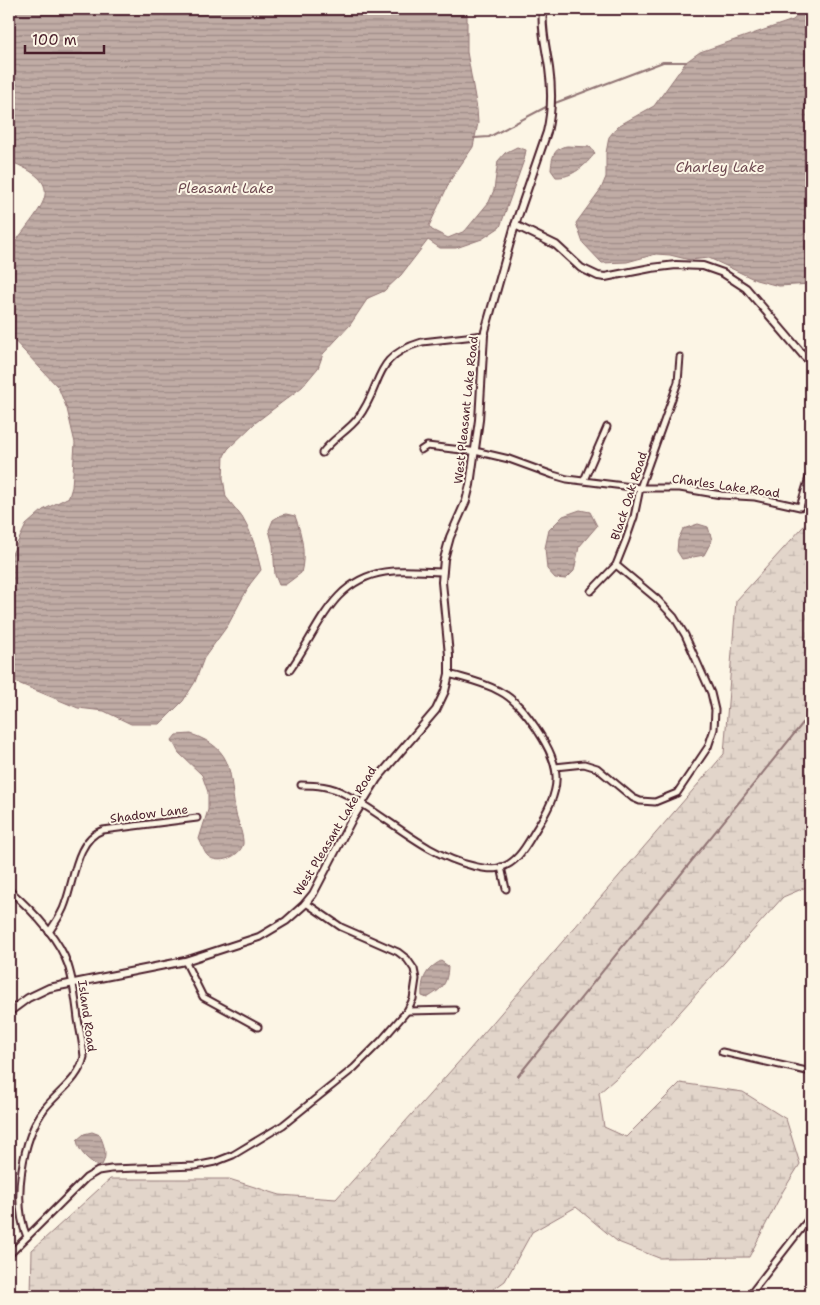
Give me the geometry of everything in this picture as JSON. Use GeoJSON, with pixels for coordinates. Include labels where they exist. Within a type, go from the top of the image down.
{"type":"FeatureCollection","features":[{"type":"Feature","properties":{"kind":"street","name":"West Pleasant Lake Road"},"geometry":{"type":"LineString","coordinates":[[9,1012],[36,994],[49,988],[185,961],[267,933],[286,921],[306,903],[319,884],[362,804],[389,763],[436,710],[445,691],[449,674],[442,572],[450,537],[470,490],[479,420],[484,335],[515,225],[548,132],[551,82],[542,25],[543,9]]}},
{"type":"Feature","properties":{"kind":"street"},"geometry":{"type":"LineString","coordinates":[[515,225],[555,244],[581,268],[598,276],[606,277],[676,265],[703,266],[723,273],[746,288],[811,362]]}},
{"type":"Feature","properties":{"kind":"street"},"geometry":{"type":"LineString","coordinates":[[322,453],[363,412],[383,367],[396,354],[422,342],[484,335]]}},
{"type":"Feature","properties":{"kind":"street","name":"Black Oak Road"},"geometry":{"type":"LineString","coordinates":[[616,565],[630,530],[640,488],[678,382],[680,357]]}},
{"type":"Feature","properties":{"kind":"street"},"geometry":{"type":"LineString","coordinates":[[584,480],[607,427]]}},
{"type":"Feature","properties":{"kind":"street","name":"Charles Lake Road"},"geometry":{"type":"LineString","coordinates":[[421,450],[428,446],[475,451],[509,459],[553,476],[567,479],[640,488],[680,488],[721,496],[755,497],[800,507],[811,471]]}},
{"type":"Feature","properties":{"kind":"street"},"geometry":{"type":"LineString","coordinates":[[556,767],[579,764],[591,765],[603,771],[633,798],[640,801],[655,802],[677,793],[707,749],[712,738],[715,720],[713,702],[681,627],[666,607],[616,565],[591,591]]}},
{"type":"Feature","properties":{"kind":"street"},"geometry":{"type":"LineString","coordinates":[[290,670],[333,600],[350,585],[367,577],[385,572],[442,572]]}},
{"type":"Feature","properties":{"kind":"street"},"geometry":{"type":"LineString","coordinates":[[301,785],[332,789],[345,794],[417,842],[440,855],[461,863],[484,868],[501,868],[516,858],[549,810],[556,786],[556,767],[546,743],[518,705],[500,691],[449,674]]}},
{"type":"Feature","properties":{"kind":"street","name":"Shadow Lane"},"geometry":{"type":"LineString","coordinates":[[49,932],[65,906],[83,848],[92,835],[103,830],[197,818]]}},
{"type":"Feature","properties":{"kind":"street"},"geometry":{"type":"LineString","coordinates":[[501,868],[506,889]]}},
{"type":"Feature","properties":{"kind":"street","name":"Island Road"},"geometry":{"type":"LineString","coordinates":[[9,890],[49,932],[62,951],[73,982],[84,1057],[75,1077],[45,1109],[32,1131],[20,1186],[20,1212],[27,1237]]}},
{"type":"Feature","properties":{"kind":"street"},"geometry":{"type":"LineString","coordinates":[[9,1255],[86,1178],[98,1171],[205,1165],[226,1158],[300,1113],[361,1062],[382,1041],[407,1011],[413,999],[416,979],[414,968],[398,952],[341,927],[306,903]]}},
{"type":"Feature","properties":{"kind":"street"},"geometry":{"type":"LineString","coordinates":[[185,961],[204,997],[258,1027]]}},
{"type":"Feature","properties":{"kind":"street"},"geometry":{"type":"LineString","coordinates":[[407,1011],[455,1010]]}},
{"type":"Feature","properties":{"kind":"street"},"geometry":{"type":"LineString","coordinates":[[722,1052],[811,1072]]}},
{"type":"Feature","properties":{"kind":"street"},"geometry":{"type":"LineString","coordinates":[[748,1296],[811,1216]]}},
{"type":"Feature","properties":{"kind":"green space"},"geometry":{"type":"Polygon","coordinates":[[[811,518],[811,885],[783,897],[639,1058],[599,1093],[604,1127],[626,1137],[680,1083],[743,1092],[786,1119],[800,1164],[783,1191],[749,1257],[659,1258],[618,1242],[576,1207],[532,1232],[505,1281],[484,1296],[31,1296],[32,1250],[110,1179],[229,1179],[280,1195],[336,1199],[464,1056],[724,754],[736,601],[811,518]]]}},
{"type":"Feature","properties":{"kind":"water","name":"Pleasant Lake"},"geometry":{"type":"Polygon","coordinates":[[[9,9],[467,9],[467,52],[478,123],[473,147],[451,179],[429,226],[432,230],[448,238],[465,231],[489,202],[494,190],[498,161],[505,153],[517,147],[526,150],[500,227],[482,239],[456,248],[440,248],[428,240],[401,275],[384,291],[368,298],[350,325],[323,354],[318,368],[302,387],[255,423],[228,449],[224,456],[223,478],[226,497],[242,517],[249,530],[261,570],[250,584],[228,625],[204,658],[195,682],[183,701],[160,724],[131,724],[104,711],[78,708],[9,681],[9,560],[26,525],[43,510],[69,497],[72,487],[75,443],[67,409],[58,387],[9,335],[9,253],[37,213],[45,194],[44,185],[38,177],[27,169],[9,161],[9,9]]]}},
{"type":"Feature","properties":{"kind":"water","name":"Charley Lake"},"geometry":{"type":"Polygon","coordinates":[[[805,9],[811,9],[811,284],[779,286],[756,280],[709,258],[690,260],[656,254],[627,262],[602,263],[583,243],[576,223],[601,189],[606,177],[606,153],[609,137],[618,126],[654,106],[686,62],[700,52],[793,20],[805,9]]]}},
{"type":"Feature","properties":{"kind":"water"},"geometry":{"type":"Polygon","coordinates":[[[562,147],[590,147],[595,153],[578,170],[562,177],[556,177],[551,170],[554,154],[562,147]]]}},
{"type":"Feature","properties":{"kind":"water"},"geometry":{"type":"Polygon","coordinates":[[[580,510],[590,512],[597,526],[579,547],[574,571],[566,579],[555,578],[547,569],[545,548],[549,530],[563,516],[580,510]]]}},
{"type":"Feature","properties":{"kind":"water"},"geometry":{"type":"Polygon","coordinates":[[[286,514],[295,516],[301,537],[303,559],[301,573],[285,585],[279,585],[275,575],[273,545],[269,530],[273,520],[286,514]]]}},
{"type":"Feature","properties":{"kind":"water"},"geometry":{"type":"Polygon","coordinates":[[[698,524],[708,527],[712,540],[704,555],[682,559],[677,551],[678,540],[683,529],[698,524]]]}},
{"type":"Feature","properties":{"kind":"water"},"geometry":{"type":"Polygon","coordinates":[[[191,734],[206,740],[216,748],[228,765],[243,844],[238,853],[223,860],[212,859],[208,856],[199,839],[208,810],[208,792],[202,775],[179,753],[172,740],[176,735],[191,734]]]}},
{"type":"Feature","properties":{"kind":"water"},"geometry":{"type":"Polygon","coordinates":[[[441,961],[448,966],[445,982],[427,998],[422,996],[422,984],[428,971],[441,961]]]}},
{"type":"Feature","properties":{"kind":"water"},"geometry":{"type":"Polygon","coordinates":[[[92,1132],[100,1135],[104,1146],[105,1157],[102,1165],[96,1165],[89,1160],[78,1144],[77,1140],[84,1134],[92,1132]]]}},
{"type":"Feature","properties":{"kind":"waterway"},"geometry":{"type":"LineString","coordinates":[[555,103],[663,62],[686,62]]}},
{"type":"Feature","properties":{"kind":"waterway"},"geometry":{"type":"LineString","coordinates":[[474,138],[489,137],[546,107]]}},
{"type":"Feature","properties":{"kind":"waterway"},"geometry":{"type":"LineString","coordinates":[[518,1076],[811,713]]}}]}
